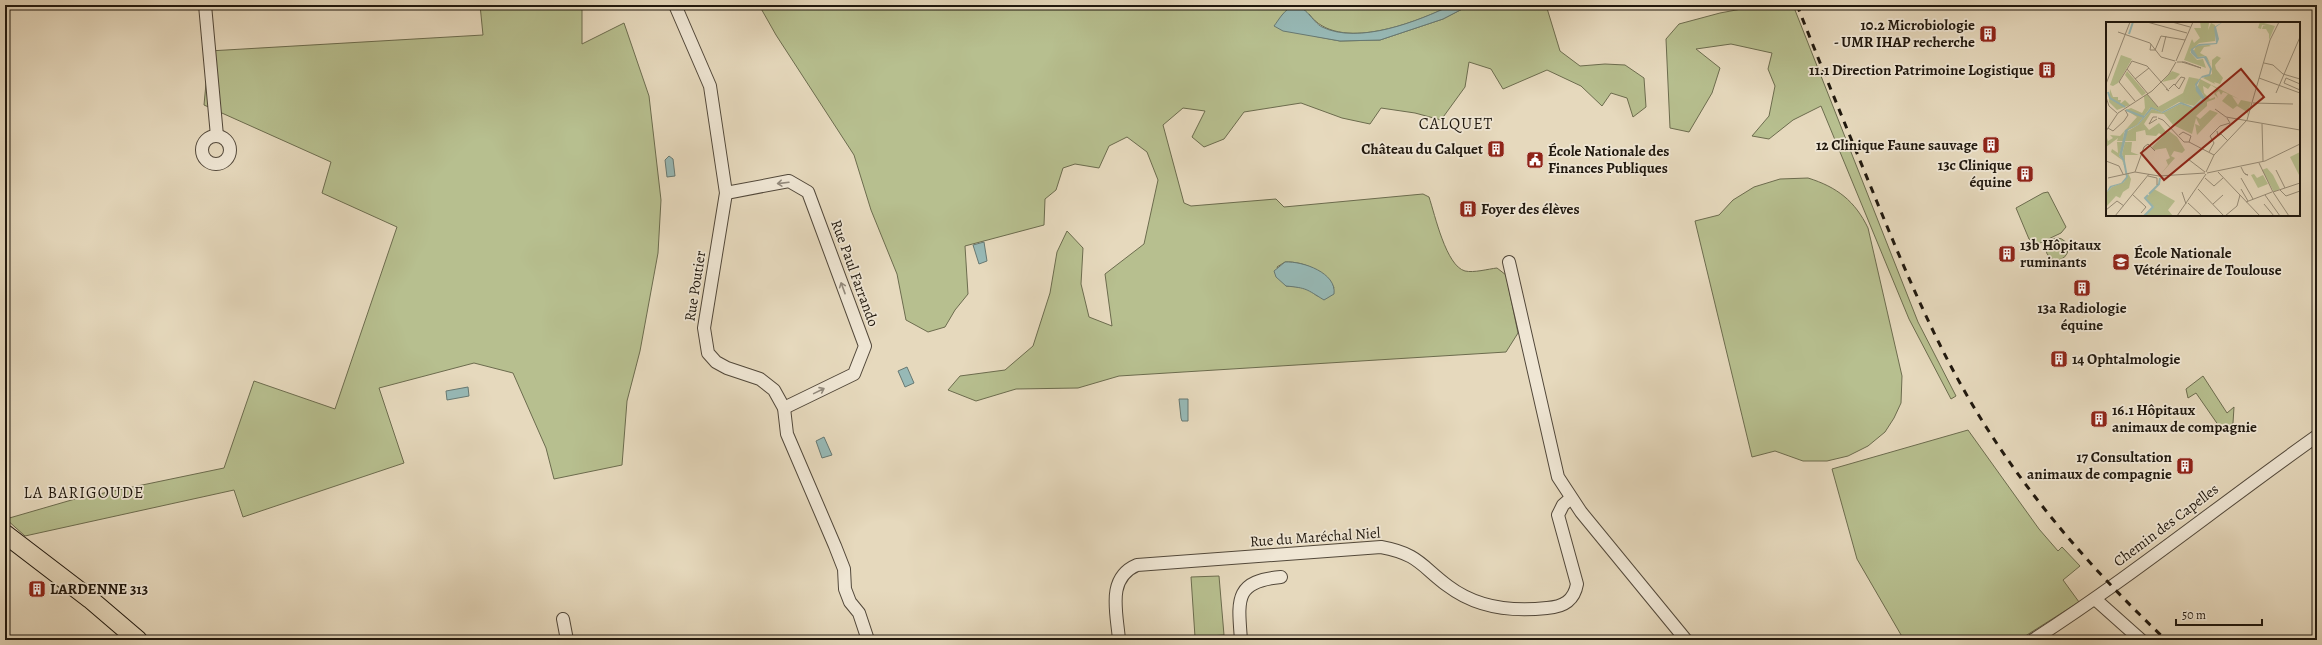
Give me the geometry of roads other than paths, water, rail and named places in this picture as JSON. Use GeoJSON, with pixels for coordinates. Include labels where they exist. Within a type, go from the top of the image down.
{"type":"FeatureCollection","features":[{"type":"Feature","properties":{"kind":"main road"},"geometry":{"type":"LineString","coordinates":[[5,534],[90,600],[116,624]]}},
{"type":"Feature","properties":{"kind":"main road"},"geometry":{"type":"LineString","coordinates":[[5,543],[86,607],[116,624],[138,640]]}},
{"type":"Feature","properties":{"kind":"street"},"geometry":{"type":"LineString","coordinates":[[205,5],[218,136]]}},
{"type":"Feature","properties":{"kind":"street","name":"Rue Poutier"},"geometry":{"type":"LineString","coordinates":[[675,5],[710,86],[726,193],[704,328],[708,353],[716,362],[727,368],[760,378],[774,390],[784,408],[787,434],[844,569],[845,589],[850,602],[859,613],[868,640]]}},
{"type":"Feature","properties":{"kind":"street","name":"Rue Paul Farrando"},"geometry":{"type":"LineString","coordinates":[[726,193],[789,182],[808,192],[864,346],[854,374],[784,408]]}},
{"type":"Feature","properties":{"kind":"street"},"geometry":{"type":"LineString","coordinates":[[1509,262],[1558,477],[1571,498],[1686,640]]}},
{"type":"Feature","properties":{"kind":"street","name":"Chemin des Capelles"},"geometry":{"type":"LineString","coordinates":[[2034,640],[2095,599],[2227,500],[2317,436]]}},
{"type":"Feature","properties":{"kind":"street","name":"Rue du Maréchal Niel"},"geometry":{"type":"LineString","coordinates":[[1120,640],[1115,590],[1122,575],[1128,569],[1137,565],[1381,547],[1396,550],[1420,561],[1448,586],[1480,603],[1508,609],[1536,609],[1564,605],[1574,596],[1577,584],[1558,514],[1563,505],[1571,498]]}},
{"type":"Feature","properties":{"kind":"street"},"geometry":{"type":"LineString","coordinates":[[1241,640],[1240,599],[1249,585],[1260,579],[1281,577]]}},
{"type":"Feature","properties":{"kind":"street"},"geometry":{"type":"LineString","coordinates":[[2095,599],[2141,640]]}},
{"type":"Feature","properties":{"kind":"street"},"geometry":{"type":"LineString","coordinates":[[563,619],[567,640]]}},
{"type":"Feature","properties":{"kind":"water"},"geometry":{"type":"Polygon","coordinates":[[[1452,5],[1470,5],[1443,19],[1380,40],[1340,41],[1283,31],[1274,26],[1287,10],[1293,7],[1298,7],[1302,8],[1318,25],[1322,27],[1337,32],[1370,32],[1406,24],[1452,5]]]}},
{"type":"Feature","properties":{"kind":"water"},"geometry":{"type":"Polygon","coordinates":[[[669,156],[673,159],[675,176],[667,177],[665,160],[669,156]]]}},
{"type":"Feature","properties":{"kind":"water"},"geometry":{"type":"Polygon","coordinates":[[[984,242],[987,261],[979,264],[973,245],[984,242]]]}},
{"type":"Feature","properties":{"kind":"water"},"geometry":{"type":"Polygon","coordinates":[[[1285,262],[1309,266],[1325,274],[1330,280],[1334,294],[1324,300],[1313,293],[1298,287],[1286,286],[1276,277],[1274,271],[1285,262]]]}},
{"type":"Feature","properties":{"kind":"water"},"geometry":{"type":"Polygon","coordinates":[[[907,367],[914,383],[905,387],[898,371],[907,367]]]}},
{"type":"Feature","properties":{"kind":"water"},"geometry":{"type":"Polygon","coordinates":[[[468,387],[469,396],[447,400],[446,391],[468,387]]]}},
{"type":"Feature","properties":{"kind":"water"},"geometry":{"type":"Polygon","coordinates":[[[1179,399],[1188,399],[1188,421],[1182,421],[1179,399]]]}},
{"type":"Feature","properties":{"kind":"water"},"geometry":{"type":"Polygon","coordinates":[[[824,437],[832,455],[822,458],[816,441],[824,437]]]}},
{"type":"Feature","properties":{"kind":"railway"},"geometry":{"type":"LineString","coordinates":[[1797,5],[1911,283],[1936,337],[1963,389],[1998,445],[2041,505],[2089,561],[2166,640]]}},
{"type":"Feature","properties":{"kind":"place","name":"10.2 Microbiologie - UMR IHAP recherche"},"geometry":{"type":"Point","coordinates":[1988,34]}},
{"type":"Feature","properties":{"kind":"place","name":"11.1 Direction Patrimoine Logistique"},"geometry":{"type":"Point","coordinates":[2047,70]}},
{"type":"Feature","properties":{"kind":"place","name":"12 Clinique Faune sauvage"},"geometry":{"type":"Point","coordinates":[1991,145]}},
{"type":"Feature","properties":{"kind":"place","name":"Château du Calquet"},"geometry":{"type":"Point","coordinates":[1496,149]}},
{"type":"Feature","properties":{"kind":"place","name":"École Nationale des Finances Publiques"},"geometry":{"type":"Point","coordinates":[1535,160]}},
{"type":"Feature","properties":{"kind":"place","name":"13c Clinique équine"},"geometry":{"type":"Point","coordinates":[2025,174]}},
{"type":"Feature","properties":{"kind":"place","name":"Foyer des élèves"},"geometry":{"type":"Point","coordinates":[1468,209]}},
{"type":"Feature","properties":{"kind":"place","name":"13b Hôpitaux ruminants"},"geometry":{"type":"Point","coordinates":[2007,254]}},
{"type":"Feature","properties":{"kind":"place","name":"École Nationale Vétérinaire de Toulouse"},"geometry":{"type":"Point","coordinates":[2121,262]}},
{"type":"Feature","properties":{"kind":"place","name":"13a Radiologie équine"},"geometry":{"type":"Point","coordinates":[2082,288]}},
{"type":"Feature","properties":{"kind":"place","name":"14 Ophtalmologie"},"geometry":{"type":"Point","coordinates":[2059,359]}},
{"type":"Feature","properties":{"kind":"place","name":"16.1 Hôpitaux animaux de compagnie"},"geometry":{"type":"Point","coordinates":[2099,419]}},
{"type":"Feature","properties":{"kind":"place","name":"17 Consultation animaux de compagnie"},"geometry":{"type":"Point","coordinates":[2185,466]}},
{"type":"Feature","properties":{"kind":"place","name":"LARDENNE 313"},"geometry":{"type":"Point","coordinates":[37,589]}},
{"type":"Feature","properties":{"kind":"district","name":"CALQUET"},"geometry":{"type":"Point","coordinates":[1456,124]}},
{"type":"Feature","properties":{"kind":"district","name":"LA BARIGOUDE"},"geometry":{"type":"Point","coordinates":[84,493]}}]}
